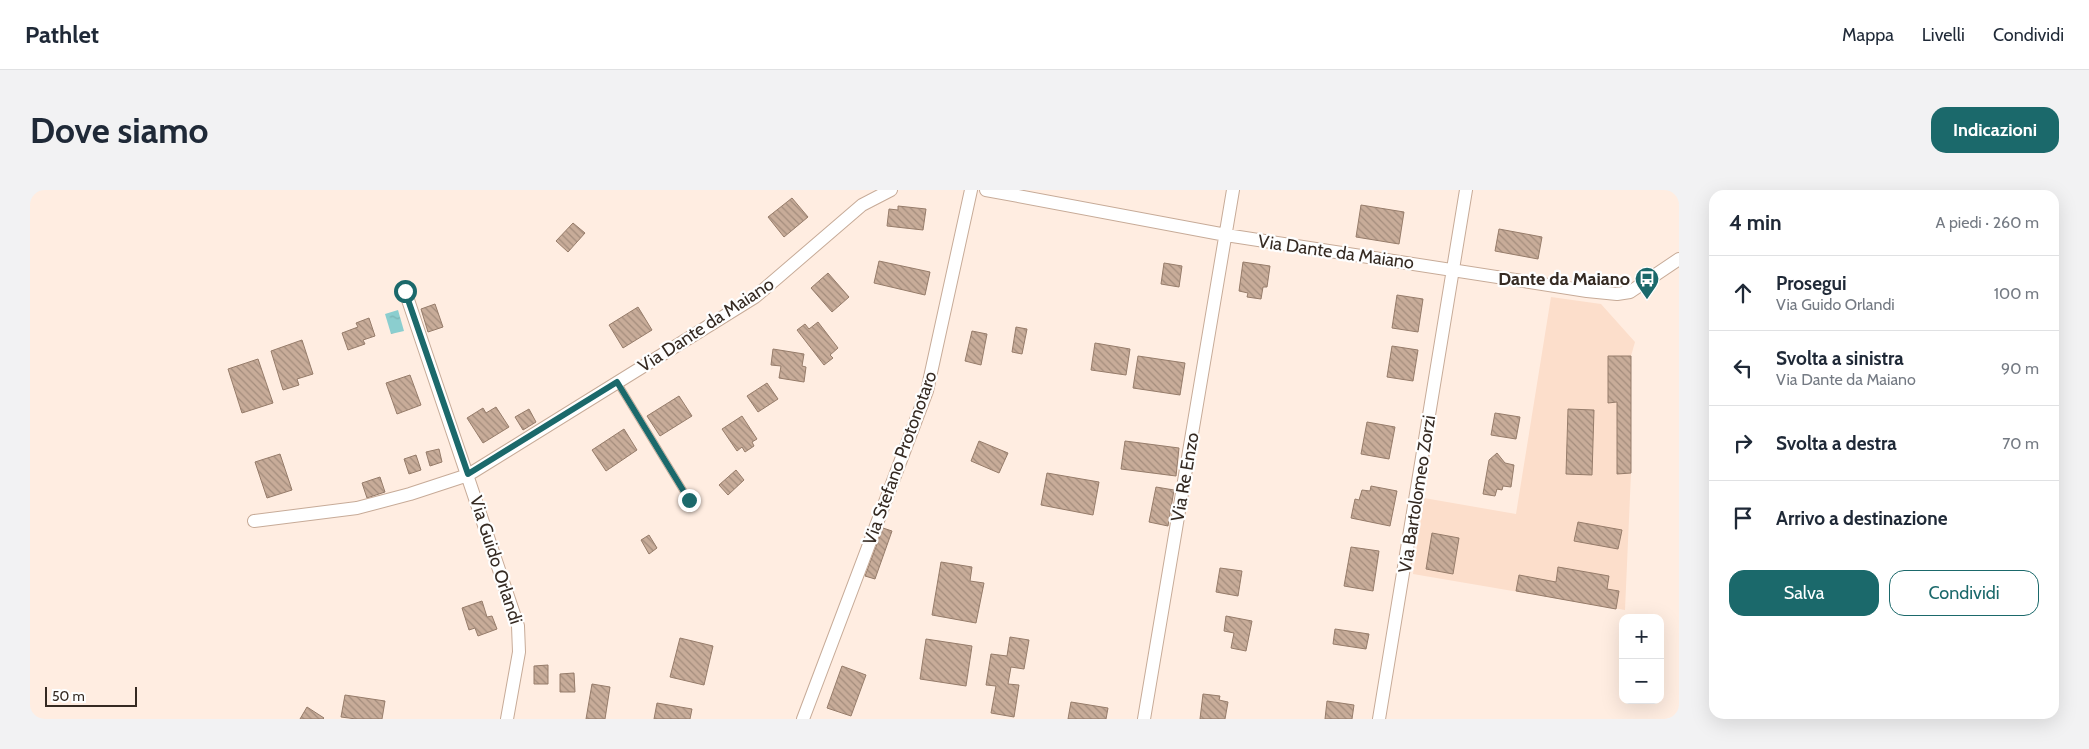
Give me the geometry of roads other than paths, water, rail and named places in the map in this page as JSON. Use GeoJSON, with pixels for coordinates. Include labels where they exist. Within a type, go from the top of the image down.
{"type":"FeatureCollection","features":[{"type":"Feature","properties":{"kind":"street","name":"Via Dante da Maiano"},"geometry":{"type":"LineString","coordinates":[[254,521],[357,508],[410,494],[468,474],[755,297],[862,205],[892,190]]}},
{"type":"Feature","properties":{"kind":"street","name":"Via Stefano Protonotaro"},"geometry":{"type":"LineString","coordinates":[[803,719],[924,399],[932,372],[971,190]]}},
{"type":"Feature","properties":{"kind":"street","name":"Via Dante da Maiano"},"geometry":{"type":"LineString","coordinates":[[986,190],[1226,235],[1587,291],[1621,294],[1638,288],[1679,259]]}},
{"type":"Feature","properties":{"kind":"street","name":"Via Re Enzo"},"geometry":{"type":"LineString","coordinates":[[1144,719],[1233,190]]}},
{"type":"Feature","properties":{"kind":"street","name":"Via Bartolomeo Zorzi"},"geometry":{"type":"LineString","coordinates":[[1379,719],[1466,190]]}},
{"type":"Feature","properties":{"kind":"street","name":"Via Guido Orlandi"},"geometry":{"type":"LineString","coordinates":[[405,291],[518,626],[519,652],[508,719]]}},
{"type":"Feature","properties":{"kind":"lane"},"geometry":{"type":"LineString","coordinates":[[617,382],[689,500]]}},
{"type":"Feature","properties":{"kind":"water"},"geometry":{"type":"Polygon","coordinates":[[[398,310],[404,331],[391,334],[385,314],[398,310]]]}},
{"type":"Feature","properties":{"kind":"place","name":"Dante da Maiano"},"geometry":{"type":"Point","coordinates":[1647,300]}}]}
